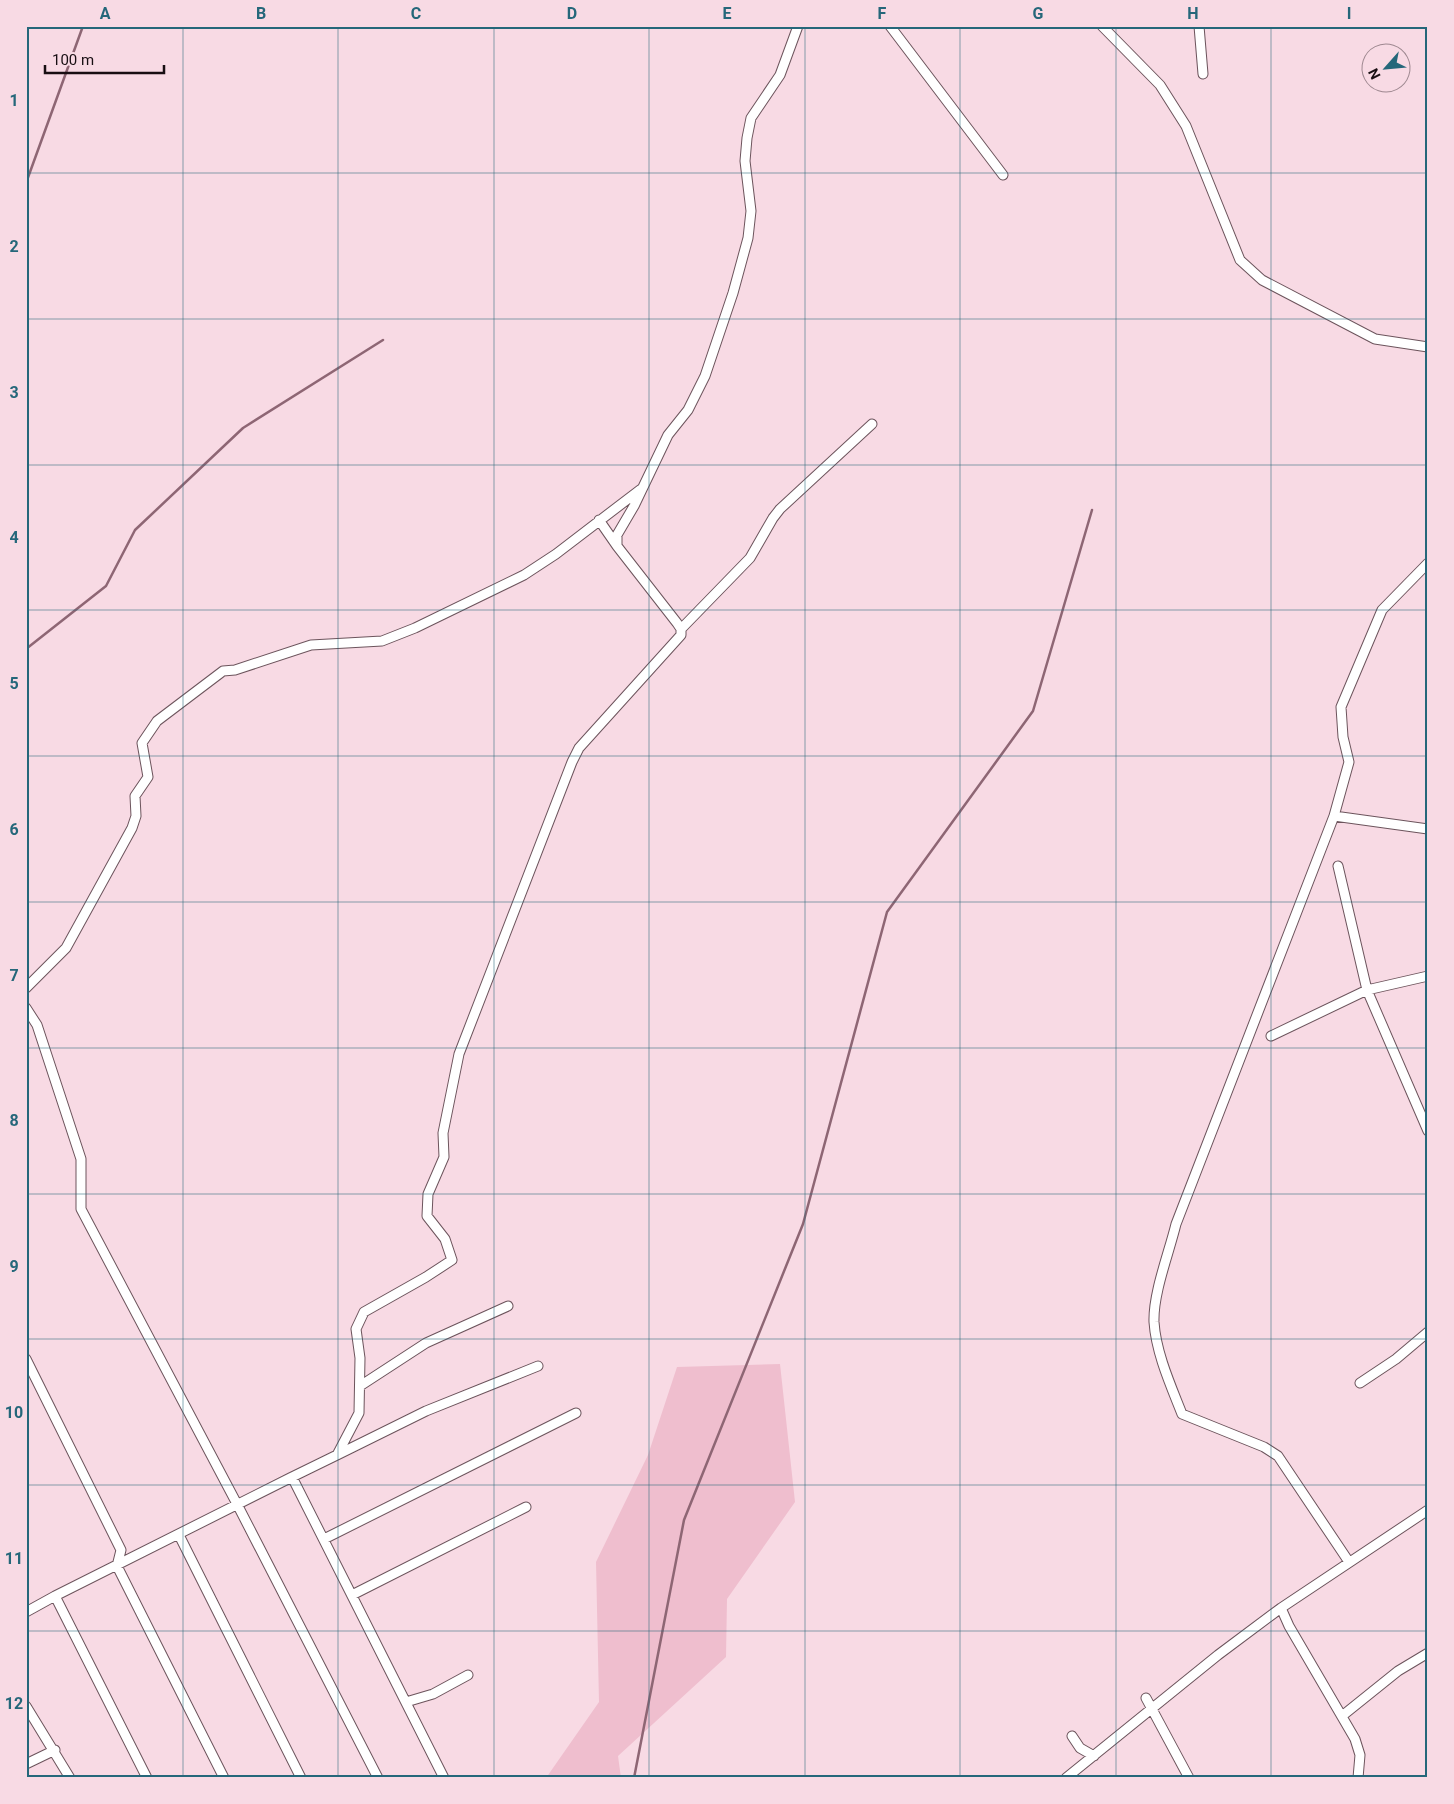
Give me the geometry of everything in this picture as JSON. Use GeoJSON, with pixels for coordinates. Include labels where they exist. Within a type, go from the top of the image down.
{"type":"FeatureCollection","features":[{"type":"Feature","properties":{"kind":"street"},"geometry":{"type":"LineString","coordinates":[[617,546],[617,534],[643,488],[668,435],[688,410],[712,357],[748,238],[751,211],[745,161],[750,125],[752,118],[780,75],[798,26]]}},
{"type":"Feature","properties":{"kind":"street"},"geometry":{"type":"LineString","coordinates":[[890,26],[1003,175]]}},
{"type":"Feature","properties":{"kind":"street"},"geometry":{"type":"LineString","coordinates":[[1102,26],[1160,85],[1186,126],[1240,260],[1262,280],[1375,339],[1428,347]]}},
{"type":"Feature","properties":{"kind":"street"},"geometry":{"type":"LineString","coordinates":[[1199,26],[1202,74]]}},
{"type":"Feature","properties":{"kind":"street"},"geometry":{"type":"LineString","coordinates":[[681,629],[750,558],[780,509],[872,424]]}},
{"type":"Feature","properties":{"kind":"street"},"geometry":{"type":"LineString","coordinates":[[26,988],[66,948],[132,828],[136,816],[135,796],[148,777],[142,744],[158,721],[223,671],[235,670],[311,645],[382,641],[415,628],[524,575],[556,554],[598,520],[643,488]]}},
{"type":"Feature","properties":{"kind":"street"},"geometry":{"type":"LineString","coordinates":[[337,1455],[359,1413],[360,1358],[356,1329],[364,1312],[452,1260],[445,1239],[427,1216],[428,1194],[444,1157],[443,1133],[459,1054],[572,762],[579,748],[681,635],[681,629],[598,520]]}},
{"type":"Feature","properties":{"kind":"street"},"geometry":{"type":"LineString","coordinates":[[1349,1562],[1278,1456],[1264,1447],[1182,1414],[1166,1370],[1154,1322],[1158,1291],[1176,1224],[1334,816],[1349,762],[1343,737],[1341,707],[1382,610],[1428,563]]}},
{"type":"Feature","properties":{"kind":"street"},"geometry":{"type":"LineString","coordinates":[[1334,816],[1428,829]]}},
{"type":"Feature","properties":{"kind":"street"},"geometry":{"type":"LineString","coordinates":[[1338,866],[1367,990],[1428,1131]]}},
{"type":"Feature","properties":{"kind":"street"},"geometry":{"type":"LineString","coordinates":[[1271,1036],[1367,990],[1428,976]]}},
{"type":"Feature","properties":{"kind":"street"},"geometry":{"type":"LineString","coordinates":[[26,1008],[37,1025],[81,1160],[81,1209],[237,1504],[378,1778]]}},
{"type":"Feature","properties":{"kind":"street"},"geometry":{"type":"LineString","coordinates":[[360,1386],[426,1343],[508,1306]]}},
{"type":"Feature","properties":{"kind":"street"},"geometry":{"type":"LineString","coordinates":[[1360,1384],[1396,1359],[1428,1332]]}},
{"type":"Feature","properties":{"kind":"street"},"geometry":{"type":"LineString","coordinates":[[26,1358],[121,1550],[117,1566],[224,1778]]}},
{"type":"Feature","properties":{"kind":"street"},"geometry":{"type":"LineString","coordinates":[[26,1612],[237,1504],[426,1411],[538,1366]]}},
{"type":"Feature","properties":{"kind":"street"},"geometry":{"type":"LineString","coordinates":[[324,1539],[576,1412]]}},
{"type":"Feature","properties":{"kind":"street"},"geometry":{"type":"LineString","coordinates":[[292,1477],[444,1778]]}},
{"type":"Feature","properties":{"kind":"street"},"geometry":{"type":"LineString","coordinates":[[352,1595],[526,1507]]}},
{"type":"Feature","properties":{"kind":"street"},"geometry":{"type":"LineString","coordinates":[[1066,1778],[1218,1655],[1280,1608],[1428,1510]]}},
{"type":"Feature","properties":{"kind":"street"},"geometry":{"type":"LineString","coordinates":[[179,1535],[301,1778]]}},
{"type":"Feature","properties":{"kind":"street"},"geometry":{"type":"LineString","coordinates":[[55,1596],[147,1778]]}},
{"type":"Feature","properties":{"kind":"street"},"geometry":{"type":"LineString","coordinates":[[1280,1608],[1288,1626],[1342,1716],[1358,1748],[1360,1755],[1358,1778]]}},
{"type":"Feature","properties":{"kind":"street"},"geometry":{"type":"LineString","coordinates":[[1342,1716],[1398,1671],[1428,1653]]}},
{"type":"Feature","properties":{"kind":"street"},"geometry":{"type":"LineString","coordinates":[[406,1702],[433,1694],[468,1675]]}},
{"type":"Feature","properties":{"kind":"street"},"geometry":{"type":"LineString","coordinates":[[1146,1698],[1189,1778]]}},
{"type":"Feature","properties":{"kind":"street"},"geometry":{"type":"LineString","coordinates":[[26,1706],[55,1750],[70,1778]]}},
{"type":"Feature","properties":{"kind":"street"},"geometry":{"type":"LineString","coordinates":[[1072,1736],[1080,1748],[1094,1756]]}},
{"type":"Feature","properties":{"kind":"street"},"geometry":{"type":"LineString","coordinates":[[26,1764],[55,1750]]}},
{"type":"Feature","properties":{"kind":"shaded area"},"geometry":{"type":"Polygon","coordinates":[[[780,1364],[795,1502],[727,1599],[726,1657],[618,1756],[621,1778],[546,1778],[599,1702],[596,1562],[648,1455],[677,1367],[780,1364]]]}},
{"type":"Feature","properties":{"kind":"waterway"},"geometry":{"type":"LineString","coordinates":[[26,183],[83,26]]}},
{"type":"Feature","properties":{"kind":"waterway"},"geometry":{"type":"LineString","coordinates":[[26,649],[106,586],[135,530],[243,428],[383,340]]}},
{"type":"Feature","properties":{"kind":"waterway"},"geometry":{"type":"LineString","coordinates":[[634,1778],[684,1520],[803,1224],[887,912],[1033,711],[1092,510]]}}]}
